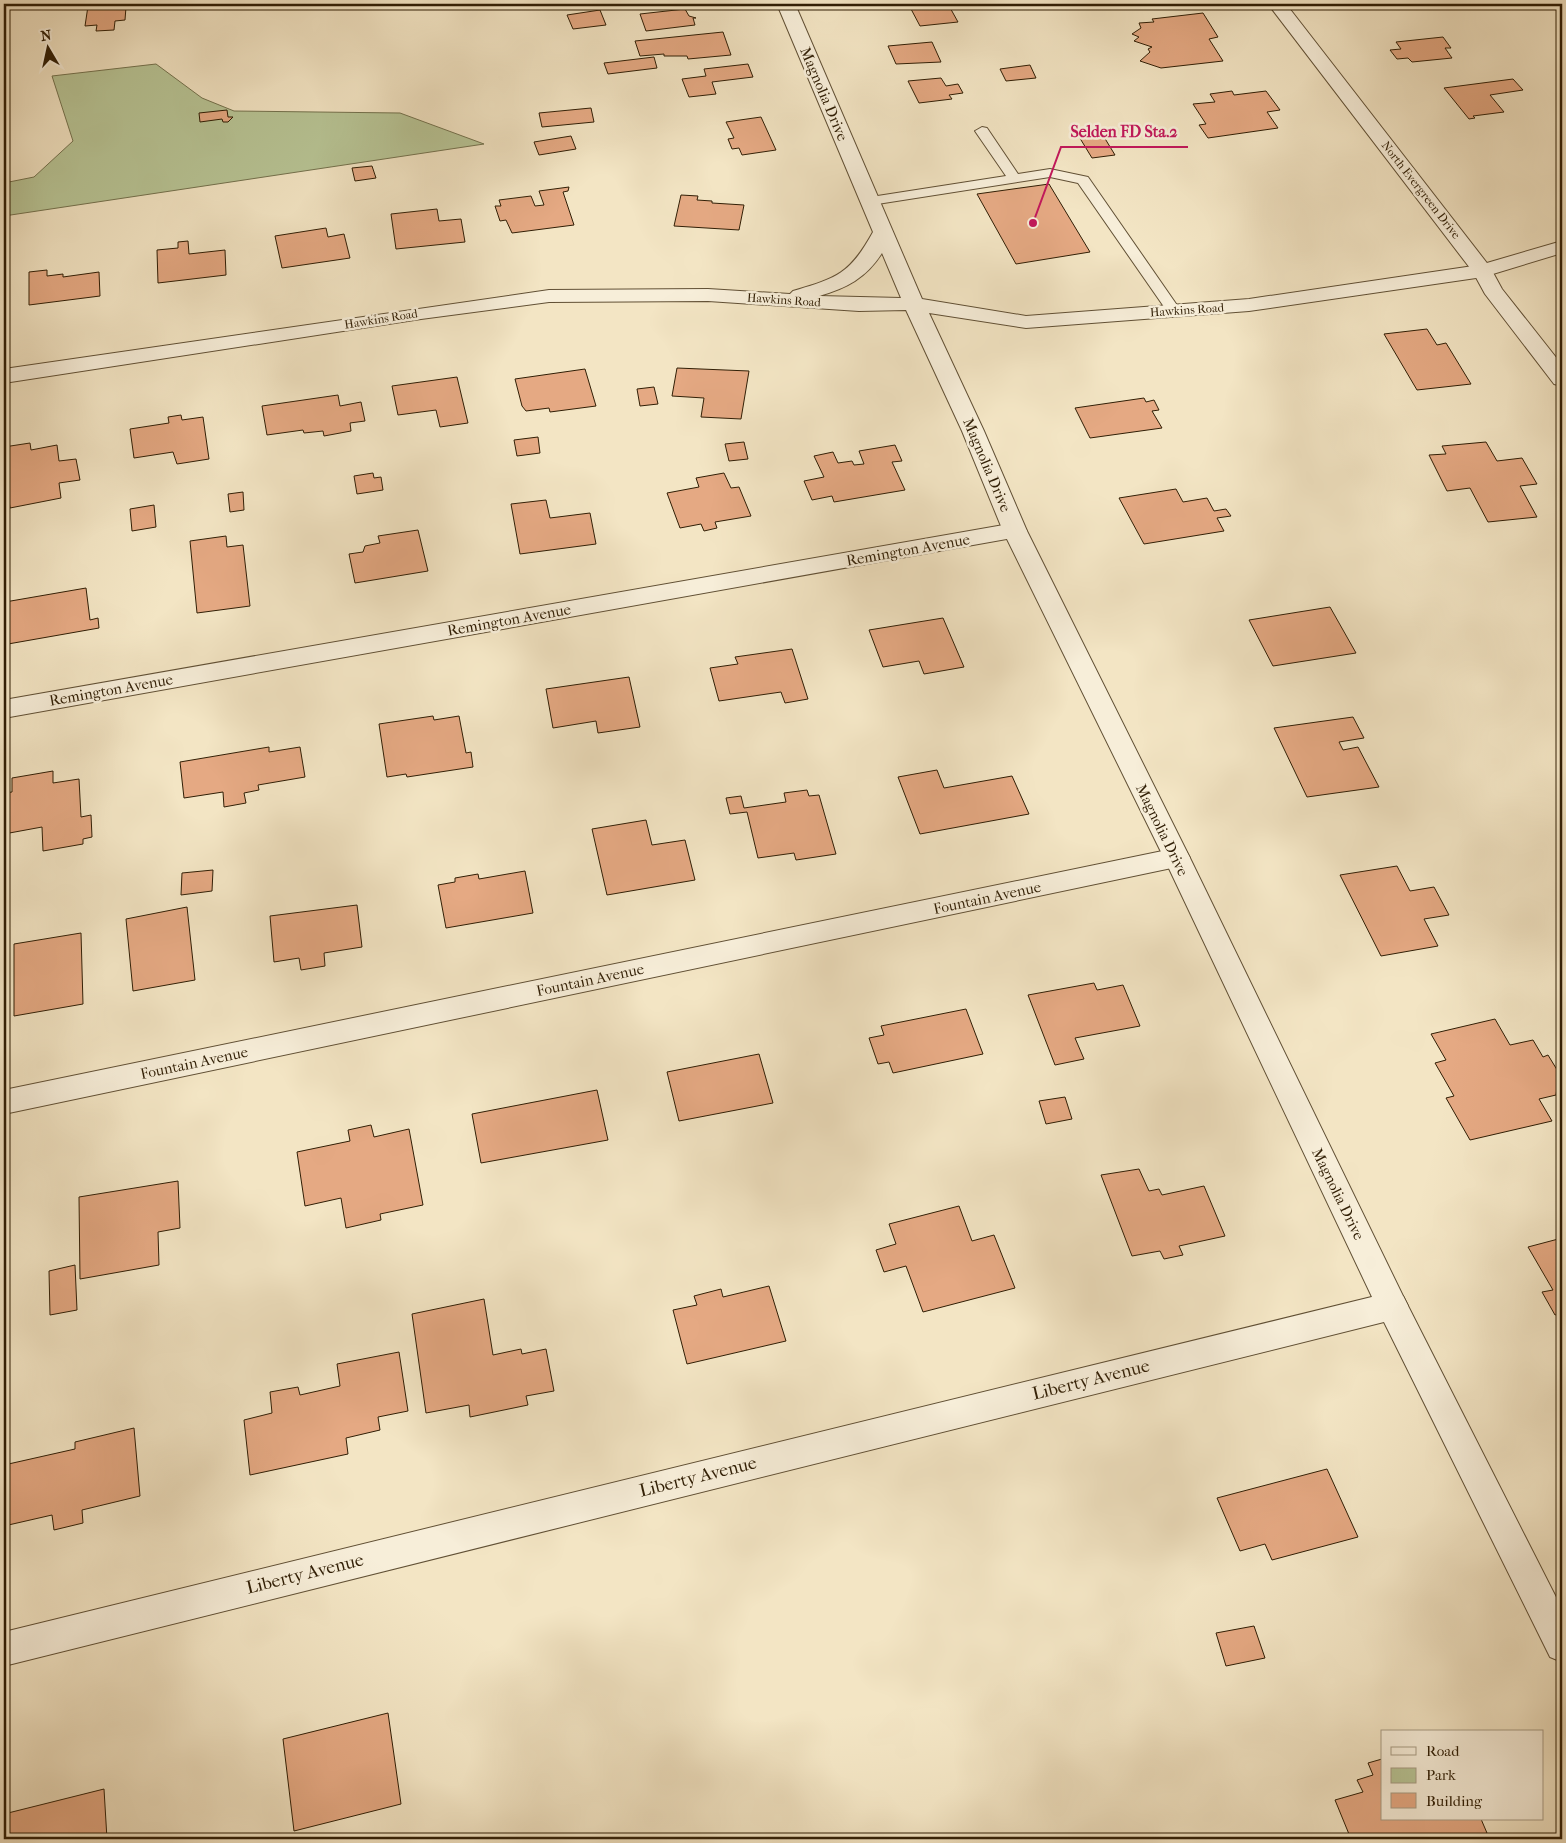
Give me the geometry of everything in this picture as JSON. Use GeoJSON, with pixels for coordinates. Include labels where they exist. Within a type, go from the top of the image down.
{"type":"FeatureCollection","features":[{"type":"Feature","properties":{"kind":"street","name":"Magnolia Drive"},"geometry":{"type":"LineString","coordinates":[[786,4],[914,304],[973,431],[1015,531],[1176,858],[1392,1306],[1562,1645]]}},
{"type":"Feature","properties":{"kind":"street","name":"North Evergreen Drive"},"geometry":{"type":"LineString","coordinates":[[1277,4],[1483,271],[1492,290],[1562,379]]}},
{"type":"Feature","properties":{"kind":"street"},"geometry":{"type":"LineString","coordinates":[[783,300],[826,288],[851,278],[868,262],[883,232]]}},
{"type":"Feature","properties":{"kind":"street","name":"Hawkins Road"},"geometry":{"type":"LineString","coordinates":[[4,376],[421,312],[549,296],[657,294],[860,305],[914,304],[1026,322],[1249,305],[1483,271],[1562,247]]}},
{"type":"Feature","properties":{"kind":"street","name":"Remington Avenue"},"geometry":{"type":"LineString","coordinates":[[4,709],[1015,531]]}},
{"type":"Feature","properties":{"kind":"street","name":"Fountain Avenue"},"geometry":{"type":"LineString","coordinates":[[4,1102],[1176,858]]}},
{"type":"Feature","properties":{"kind":"street","name":"Liberty Avenue"},"geometry":{"type":"LineString","coordinates":[[4,1649],[1392,1306]]}},
{"type":"Feature","properties":{"kind":"lane"},"geometry":{"type":"LineString","coordinates":[[982,131],[1014,178]]}},
{"type":"Feature","properties":{"kind":"lane"},"geometry":{"type":"LineString","coordinates":[[870,201],[1050,173],[1084,180],[1174,311]]}},
{"type":"Feature","properties":{"kind":"green space"},"geometry":{"type":"Polygon","coordinates":[[[156,64],[202,98],[234,111],[400,113],[484,144],[4,216],[4,183],[34,177],[73,141],[52,76],[156,64]]]}},
{"type":"Feature","properties":{"kind":"building"},"geometry":{"type":"Polygon","coordinates":[[[115,4],[114,8],[126,7],[125,20],[115,21],[114,30],[96,31],[97,25],[85,26],[88,6],[115,4]]]}},
{"type":"Feature","properties":{"kind":"building"},"geometry":{"type":"Polygon","coordinates":[[[902,4],[948,4],[958,22],[920,26],[911,9],[905,9],[902,4]]]}},
{"type":"Feature","properties":{"kind":"building"},"geometry":{"type":"Polygon","coordinates":[[[685,9],[689,16],[696,18],[693,18],[695,25],[646,31],[640,14],[685,9]]]}},
{"type":"Feature","properties":{"kind":"building"},"geometry":{"type":"Polygon","coordinates":[[[600,10],[606,25],[573,29],[567,15],[600,10]]]}},
{"type":"Feature","properties":{"kind":"building"},"geometry":{"type":"Polygon","coordinates":[[[1203,13],[1218,37],[1209,39],[1223,61],[1161,68],[1140,61],[1150,52],[1148,49],[1152,47],[1134,41],[1139,37],[1132,34],[1141,28],[1139,23],[1154,22],[1152,19],[1203,13]]]}},
{"type":"Feature","properties":{"kind":"building"},"geometry":{"type":"Polygon","coordinates":[[[723,32],[731,55],[688,59],[687,56],[664,56],[664,54],[640,56],[635,41],[723,32]]]}},
{"type":"Feature","properties":{"kind":"building"},"geometry":{"type":"Polygon","coordinates":[[[1443,37],[1451,48],[1445,48],[1452,58],[1412,62],[1408,58],[1397,59],[1390,50],[1401,49],[1396,42],[1443,37]]]}},
{"type":"Feature","properties":{"kind":"building"},"geometry":{"type":"Polygon","coordinates":[[[932,42],[941,62],[896,64],[888,46],[932,42]]]}},
{"type":"Feature","properties":{"kind":"building"},"geometry":{"type":"Polygon","coordinates":[[[654,57],[657,68],[608,74],[604,63],[654,57]]]}},
{"type":"Feature","properties":{"kind":"building"},"geometry":{"type":"Polygon","coordinates":[[[748,64],[753,77],[712,82],[716,94],[689,97],[682,79],[706,76],[704,69],[748,64]]]}},
{"type":"Feature","properties":{"kind":"building"},"geometry":{"type":"Polygon","coordinates":[[[1030,65],[1036,78],[1006,81],[1000,69],[1030,65]]]}},
{"type":"Feature","properties":{"kind":"building"},"geometry":{"type":"Polygon","coordinates":[[[941,78],[946,86],[958,84],[963,93],[949,95],[952,99],[919,103],[908,81],[941,78]]]}},
{"type":"Feature","properties":{"kind":"building"},"geometry":{"type":"Polygon","coordinates":[[[1513,79],[1523,90],[1490,95],[1504,112],[1473,116],[1475,118],[1469,119],[1444,88],[1513,79]]]}},
{"type":"Feature","properties":{"kind":"building"},"geometry":{"type":"Polygon","coordinates":[[[1232,91],[1234,95],[1266,91],[1280,110],[1267,112],[1278,128],[1208,138],[1199,125],[1206,124],[1193,104],[1215,102],[1210,94],[1232,91]]]}},
{"type":"Feature","properties":{"kind":"building"},"geometry":{"type":"Polygon","coordinates":[[[591,108],[594,122],[542,127],[539,113],[591,108]]]}},
{"type":"Feature","properties":{"kind":"building"},"geometry":{"type":"Polygon","coordinates":[[[227,110],[228,117],[233,117],[228,122],[223,122],[222,119],[200,122],[199,113],[227,110]]]}},
{"type":"Feature","properties":{"kind":"building"},"geometry":{"type":"Polygon","coordinates":[[[761,117],[776,150],[742,155],[739,148],[732,149],[728,139],[734,138],[726,122],[761,117]]]}},
{"type":"Feature","properties":{"kind":"building"},"geometry":{"type":"Polygon","coordinates":[[[1101,132],[1115,155],[1092,158],[1078,135],[1101,132]]]}},
{"type":"Feature","properties":{"kind":"building"},"geometry":{"type":"Polygon","coordinates":[[[571,136],[576,149],[539,155],[534,142],[571,136]]]}},
{"type":"Feature","properties":{"kind":"building"},"geometry":{"type":"Polygon","coordinates":[[[372,166],[376,178],[355,181],[352,168],[372,166]]]}},
{"type":"Feature","properties":{"kind":"building"},"geometry":{"type":"Polygon","coordinates":[[[1049,184],[1090,252],[1016,264],[977,194],[1049,184]]]}},
{"type":"Feature","properties":{"kind":"building"},"geometry":{"type":"Polygon","coordinates":[[[569,187],[568,191],[563,192],[574,225],[512,233],[506,220],[500,221],[495,206],[501,206],[499,200],[531,196],[535,206],[544,205],[539,191],[569,187]]]}},
{"type":"Feature","properties":{"kind":"building"},"geometry":{"type":"Polygon","coordinates":[[[681,195],[698,196],[697,200],[712,201],[712,203],[744,205],[739,230],[674,226],[681,195]]]}},
{"type":"Feature","properties":{"kind":"building"},"geometry":{"type":"Polygon","coordinates":[[[437,209],[439,221],[461,219],[465,242],[396,249],[391,214],[437,209]]]}},
{"type":"Feature","properties":{"kind":"building"},"geometry":{"type":"Polygon","coordinates":[[[326,228],[328,237],[344,234],[350,258],[282,268],[275,236],[326,228]]]}},
{"type":"Feature","properties":{"kind":"building"},"geometry":{"type":"Polygon","coordinates":[[[188,241],[189,254],[225,250],[226,275],[158,283],[157,250],[178,248],[178,242],[188,241]]]}},
{"type":"Feature","properties":{"kind":"building"},"geometry":{"type":"Polygon","coordinates":[[[47,270],[47,276],[63,274],[63,277],[99,272],[100,296],[29,305],[29,272],[47,270]]]}},
{"type":"Feature","properties":{"kind":"building"},"geometry":{"type":"Polygon","coordinates":[[[1427,329],[1437,345],[1446,343],[1471,384],[1417,390],[1384,334],[1427,329]]]}},
{"type":"Feature","properties":{"kind":"building"},"geometry":{"type":"Polygon","coordinates":[[[677,368],[749,371],[741,419],[701,417],[704,398],[672,396],[677,368]]]}},
{"type":"Feature","properties":{"kind":"building"},"geometry":{"type":"Polygon","coordinates":[[[585,369],[596,406],[550,412],[549,408],[526,411],[522,406],[515,379],[585,369]]]}},
{"type":"Feature","properties":{"kind":"building"},"geometry":{"type":"Polygon","coordinates":[[[457,377],[468,423],[440,427],[436,410],[398,415],[392,386],[457,377]]]}},
{"type":"Feature","properties":{"kind":"building"},"geometry":{"type":"Polygon","coordinates":[[[654,387],[658,404],[640,406],[637,389],[654,387]]]}},
{"type":"Feature","properties":{"kind":"building"},"geometry":{"type":"Polygon","coordinates":[[[338,395],[340,406],[361,402],[365,421],[350,423],[351,431],[324,436],[323,431],[304,433],[303,430],[267,435],[262,406],[338,395]]]}},
{"type":"Feature","properties":{"kind":"building"},"geometry":{"type":"Polygon","coordinates":[[[1144,398],[1146,402],[1154,400],[1159,410],[1152,411],[1162,428],[1090,438],[1075,408],[1144,398]]]}},
{"type":"Feature","properties":{"kind":"building"},"geometry":{"type":"Polygon","coordinates":[[[181,415],[182,420],[203,417],[209,459],[177,464],[173,452],[134,458],[130,429],[169,423],[168,417],[181,415]]]}},
{"type":"Feature","properties":{"kind":"building"},"geometry":{"type":"Polygon","coordinates":[[[538,437],[540,453],[517,456],[514,440],[538,437]]]}},
{"type":"Feature","properties":{"kind":"building"},"geometry":{"type":"Polygon","coordinates":[[[744,442],[748,459],[729,461],[725,444],[744,442]]]}},
{"type":"Feature","properties":{"kind":"building"},"geometry":{"type":"Polygon","coordinates":[[[1486,442],[1497,461],[1522,458],[1537,484],[1520,486],[1537,517],[1488,522],[1470,488],[1447,491],[1429,455],[1446,454],[1442,446],[1486,442]]]}},
{"type":"Feature","properties":{"kind":"building"},"geometry":{"type":"Polygon","coordinates":[[[30,443],[31,450],[57,445],[59,461],[76,459],[80,480],[59,483],[61,498],[10,508],[6,477],[4,478],[4,447],[30,443]]]}},
{"type":"Feature","properties":{"kind":"building"},"geometry":{"type":"Polygon","coordinates":[[[895,445],[902,461],[892,462],[905,490],[834,502],[832,496],[812,500],[804,481],[824,477],[814,456],[833,452],[838,463],[852,461],[854,465],[864,464],[859,451],[895,445]]]}},
{"type":"Feature","properties":{"kind":"building"},"geometry":{"type":"Polygon","coordinates":[[[373,473],[374,478],[381,477],[383,490],[357,494],[354,476],[373,473]]]}},
{"type":"Feature","properties":{"kind":"building"},"geometry":{"type":"Polygon","coordinates":[[[724,473],[731,488],[739,487],[751,516],[715,522],[717,528],[704,531],[701,524],[680,528],[667,493],[699,487],[696,478],[724,473]]]}},
{"type":"Feature","properties":{"kind":"building"},"geometry":{"type":"Polygon","coordinates":[[[1176,489],[1183,502],[1207,498],[1214,511],[1226,509],[1231,516],[1217,518],[1224,531],[1144,544],[1119,498],[1176,489]]]}},
{"type":"Feature","properties":{"kind":"building"},"geometry":{"type":"Polygon","coordinates":[[[243,492],[244,510],[230,512],[228,494],[243,492]]]}},
{"type":"Feature","properties":{"kind":"building"},"geometry":{"type":"Polygon","coordinates":[[[546,500],[550,518],[590,513],[596,544],[520,554],[511,504],[546,500]]]}},
{"type":"Feature","properties":{"kind":"building"},"geometry":{"type":"Polygon","coordinates":[[[154,505],[156,527],[132,531],[130,509],[154,505]]]}},
{"type":"Feature","properties":{"kind":"building"},"geometry":{"type":"Polygon","coordinates":[[[418,530],[428,571],[355,583],[349,554],[363,552],[365,546],[380,543],[378,536],[418,530]]]}},
{"type":"Feature","properties":{"kind":"building"},"geometry":{"type":"Polygon","coordinates":[[[226,536],[227,547],[243,545],[250,606],[197,613],[190,541],[226,536]]]}},
{"type":"Feature","properties":{"kind":"building"},"geometry":{"type":"Polygon","coordinates":[[[86,588],[90,620],[98,618],[99,628],[8,644],[5,602],[86,588]]]}},
{"type":"Feature","properties":{"kind":"building"},"geometry":{"type":"Polygon","coordinates":[[[1330,607],[1356,653],[1273,666],[1249,620],[1330,607]]]}},
{"type":"Feature","properties":{"kind":"building"},"geometry":{"type":"Polygon","coordinates":[[[943,618],[964,667],[924,674],[919,661],[883,667],[869,630],[943,618]]]}},
{"type":"Feature","properties":{"kind":"building"},"geometry":{"type":"Polygon","coordinates":[[[792,649],[808,699],[785,703],[781,692],[719,701],[710,668],[738,664],[735,657],[792,649]]]}},
{"type":"Feature","properties":{"kind":"building"},"geometry":{"type":"Polygon","coordinates":[[[629,677],[640,727],[598,733],[596,721],[553,728],[546,689],[629,677]]]}},
{"type":"Feature","properties":{"kind":"building"},"geometry":{"type":"Polygon","coordinates":[[[433,716],[434,720],[459,716],[466,753],[471,752],[473,767],[407,777],[406,774],[387,777],[379,724],[433,716]]]}},
{"type":"Feature","properties":{"kind":"building"},"geometry":{"type":"Polygon","coordinates":[[[1353,717],[1364,738],[1339,742],[1343,750],[1358,747],[1379,787],[1307,797],[1274,728],[1353,717]]]}},
{"type":"Feature","properties":{"kind":"building"},"geometry":{"type":"Polygon","coordinates":[[[269,747],[269,752],[300,747],[305,777],[258,785],[259,790],[244,793],[246,803],[224,807],[223,792],[184,798],[180,762],[269,747]]]}},
{"type":"Feature","properties":{"kind":"building"},"geometry":{"type":"Polygon","coordinates":[[[937,770],[944,788],[1012,776],[1029,814],[920,834],[898,777],[937,770]]]}},
{"type":"Feature","properties":{"kind":"building"},"geometry":{"type":"Polygon","coordinates":[[[53,771],[53,783],[79,779],[81,817],[91,815],[92,837],[83,839],[83,844],[43,851],[42,827],[4,834],[4,793],[12,792],[12,778],[53,771]]]}},
{"type":"Feature","properties":{"kind":"building"},"geometry":{"type":"Polygon","coordinates":[[[807,790],[809,796],[819,795],[836,854],[796,860],[794,853],[758,858],[747,812],[730,814],[726,798],[741,796],[744,808],[786,802],[784,793],[807,790]]]}},
{"type":"Feature","properties":{"kind":"building"},"geometry":{"type":"Polygon","coordinates":[[[646,820],[652,845],[685,840],[695,880],[607,895],[592,829],[646,820]]]}},
{"type":"Feature","properties":{"kind":"building"},"geometry":{"type":"Polygon","coordinates":[[[1397,866],[1410,891],[1434,887],[1449,915],[1424,919],[1438,946],[1381,956],[1340,875],[1397,866]]]}},
{"type":"Feature","properties":{"kind":"building"},"geometry":{"type":"Polygon","coordinates":[[[213,870],[212,891],[181,895],[182,873],[213,870]]]}},
{"type":"Feature","properties":{"kind":"building"},"geometry":{"type":"Polygon","coordinates":[[[525,871],[533,913],[446,928],[438,885],[455,882],[455,878],[478,874],[479,879],[525,871]]]}},
{"type":"Feature","properties":{"kind":"building"},"geometry":{"type":"Polygon","coordinates":[[[357,905],[362,947],[324,953],[325,966],[301,970],[299,958],[274,962],[270,916],[357,905]]]}},
{"type":"Feature","properties":{"kind":"building"},"geometry":{"type":"Polygon","coordinates":[[[187,907],[195,980],[133,991],[126,919],[187,907]]]}},
{"type":"Feature","properties":{"kind":"building"},"geometry":{"type":"Polygon","coordinates":[[[81,933],[83,1004],[14,1016],[14,944],[81,933]]]}},
{"type":"Feature","properties":{"kind":"building"},"geometry":{"type":"Polygon","coordinates":[[[1094,983],[1097,990],[1123,985],[1140,1026],[1075,1038],[1084,1059],[1055,1065],[1028,995],[1094,983]]]}},
{"type":"Feature","properties":{"kind":"building"},"geometry":{"type":"Polygon","coordinates":[[[966,1009],[983,1054],[893,1073],[889,1062],[878,1064],[869,1038],[884,1035],[881,1026],[966,1009]]]}},
{"type":"Feature","properties":{"kind":"building"},"geometry":{"type":"Polygon","coordinates":[[[1495,1019],[1510,1045],[1533,1040],[1543,1057],[1548,1055],[1559,1073],[1556,1095],[1539,1099],[1552,1121],[1470,1140],[1446,1098],[1454,1096],[1435,1063],[1446,1060],[1431,1034],[1495,1019]]]}},
{"type":"Feature","properties":{"kind":"building"},"geometry":{"type":"Polygon","coordinates":[[[759,1054],[773,1103],[679,1121],[667,1072],[759,1054]]]}},
{"type":"Feature","properties":{"kind":"building"},"geometry":{"type":"Polygon","coordinates":[[[597,1090],[608,1140],[481,1163],[472,1114],[597,1090]]]}},
{"type":"Feature","properties":{"kind":"building"},"geometry":{"type":"Polygon","coordinates":[[[1065,1097],[1072,1119],[1046,1124],[1039,1101],[1065,1097]]]}},
{"type":"Feature","properties":{"kind":"building"},"geometry":{"type":"Polygon","coordinates":[[[371,1125],[374,1137],[409,1129],[423,1205],[380,1214],[381,1220],[346,1228],[341,1198],[305,1206],[297,1152],[350,1141],[348,1130],[371,1125]]]}},
{"type":"Feature","properties":{"kind":"building"},"geometry":{"type":"Polygon","coordinates":[[[1139,1169],[1149,1191],[1159,1189],[1162,1195],[1204,1186],[1225,1236],[1179,1246],[1183,1255],[1164,1259],[1160,1251],[1132,1256],[1101,1175],[1139,1169]]]}},
{"type":"Feature","properties":{"kind":"building"},"geometry":{"type":"Polygon","coordinates":[[[178,1181],[180,1228],[158,1232],[159,1265],[80,1279],[79,1197],[178,1181]]]}},
{"type":"Feature","properties":{"kind":"building"},"geometry":{"type":"Polygon","coordinates":[[[959,1206],[972,1241],[994,1235],[1015,1288],[923,1312],[906,1266],[884,1272],[876,1250],[896,1244],[889,1224],[959,1206]]]}},
{"type":"Feature","properties":{"kind":"building"},"geometry":{"type":"Polygon","coordinates":[[[1562,1238],[1562,1313],[1555,1315],[1542,1292],[1553,1290],[1528,1247],[1562,1238]]]}},
{"type":"Feature","properties":{"kind":"building"},"geometry":{"type":"Polygon","coordinates":[[[75,1265],[77,1310],[50,1315],[49,1271],[75,1265]]]}},
{"type":"Feature","properties":{"kind":"building"},"geometry":{"type":"Polygon","coordinates":[[[769,1286],[786,1341],[687,1364],[673,1310],[697,1305],[694,1296],[721,1289],[723,1297],[769,1286]]]}},
{"type":"Feature","properties":{"kind":"building"},"geometry":{"type":"Polygon","coordinates":[[[484,1299],[493,1355],[521,1349],[522,1354],[546,1349],[554,1391],[526,1396],[528,1405],[470,1417],[469,1405],[426,1413],[412,1314],[484,1299]]]}},
{"type":"Feature","properties":{"kind":"building"},"geometry":{"type":"Polygon","coordinates":[[[399,1352],[408,1411],[378,1417],[380,1430],[346,1438],[348,1454],[250,1475],[244,1420],[272,1413],[270,1392],[298,1387],[300,1395],[340,1386],[337,1364],[399,1352]]]}},
{"type":"Feature","properties":{"kind":"building"},"geometry":{"type":"Polygon","coordinates":[[[134,1428],[140,1496],[82,1510],[83,1523],[54,1530],[52,1515],[4,1526],[4,1465],[75,1449],[75,1442],[134,1428]]]}},
{"type":"Feature","properties":{"kind":"building"},"geometry":{"type":"Polygon","coordinates":[[[1327,1469],[1358,1537],[1272,1560],[1265,1544],[1240,1551],[1217,1498],[1327,1469]]]}},
{"type":"Feature","properties":{"kind":"building"},"geometry":{"type":"Polygon","coordinates":[[[1254,1626],[1265,1658],[1226,1666],[1216,1633],[1254,1626]]]}},
{"type":"Feature","properties":{"kind":"building"},"geometry":{"type":"Polygon","coordinates":[[[388,1713],[401,1804],[294,1831],[283,1739],[388,1713]]]}},
{"type":"Feature","properties":{"kind":"building"},"geometry":{"type":"Polygon","coordinates":[[[1381,1759],[1381,1820],[1481,1820],[1487,1833],[1468,1839],[1351,1839],[1335,1800],[1363,1792],[1357,1780],[1373,1775],[1368,1763],[1381,1759]]]}},
{"type":"Feature","properties":{"kind":"building"},"geometry":{"type":"Polygon","coordinates":[[[104,1789],[107,1839],[4,1839],[4,1814],[104,1789]]]}},
{"type":"Feature","properties":{"kind":"place","name":"Selden FD Sta.2"},"geometry":{"type":"Point","coordinates":[1033,223]}}]}
